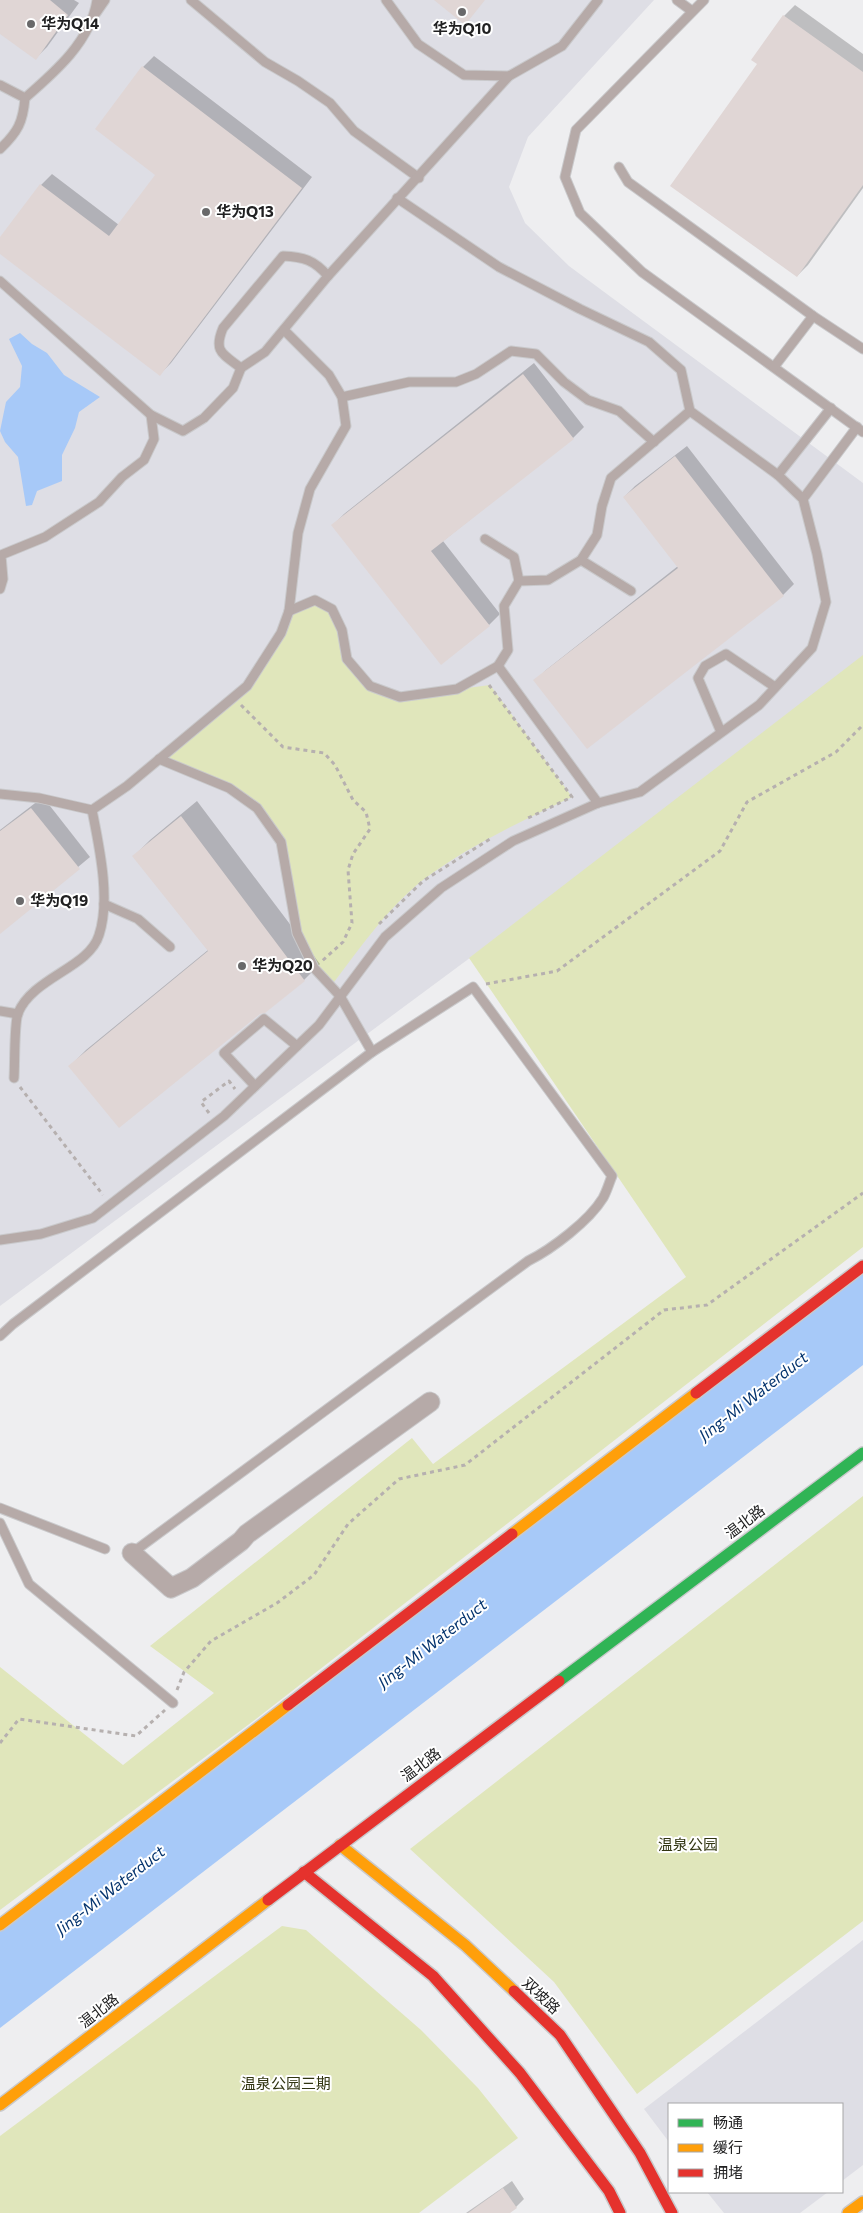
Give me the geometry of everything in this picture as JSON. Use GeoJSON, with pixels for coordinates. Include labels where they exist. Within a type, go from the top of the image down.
{"type":"FeatureCollection","features":[{"type":"Feature","properties":{"kind":"main road"},"geometry":{"type":"LineString","coordinates":[[0,1925],[863,1266]]}},
{"type":"Feature","properties":{"kind":"main road","name":"温北路"},"geometry":{"type":"LineString","coordinates":[[0,2105],[340,1844],[863,1453]]}},
{"type":"Feature","properties":{"kind":"main road","name":"双坡路"},"geometry":{"type":"LineString","coordinates":[[340,1844],[464,1945],[560,2035],[640,2153],[672,2213]]}},
{"type":"Feature","properties":{"kind":"main road"},"geometry":{"type":"LineString","coordinates":[[304,1872],[433,1976],[520,2073],[608,2191],[620,2213]]}},
{"type":"Feature","properties":{"kind":"main road"},"geometry":{"type":"LineString","coordinates":[[848,2213],[863,2202]]}},
{"type":"Feature","properties":{"kind":"street"},"geometry":{"type":"LineString","coordinates":[[132,1553],[171,1588],[192,1578],[241,1541],[247,1534],[430,1402]]}},
{"type":"Feature","properties":{"kind":"lane"},"geometry":{"type":"LineString","coordinates":[[95,15],[97,0]]}},
{"type":"Feature","properties":{"kind":"lane"},"geometry":{"type":"LineString","coordinates":[[0,149],[8,142],[24,118],[25,98],[46,80],[74,50],[105,0]]}},
{"type":"Feature","properties":{"kind":"lane"},"geometry":{"type":"LineString","coordinates":[[191,0],[265,62],[298,81],[330,103],[354,132],[419,178]]}},
{"type":"Feature","properties":{"kind":"lane"},"geometry":{"type":"LineString","coordinates":[[386,0],[418,44],[464,75],[509,76]]}},
{"type":"Feature","properties":{"kind":"lane"},"geometry":{"type":"LineString","coordinates":[[0,280],[151,415],[183,431],[204,418],[233,388],[241,368],[265,352],[328,276],[397,198],[419,178],[509,76],[562,46],[598,0]]}},
{"type":"Feature","properties":{"kind":"lane"},"geometry":{"type":"LineString","coordinates":[[677,0],[692,12]]}},
{"type":"Feature","properties":{"kind":"lane"},"geometry":{"type":"LineString","coordinates":[[704,0],[576,130],[565,176],[580,214],[642,272],[860,429],[803,499]]}},
{"type":"Feature","properties":{"kind":"lane"},"geometry":{"type":"LineString","coordinates":[[0,85],[25,98]]}},
{"type":"Feature","properties":{"kind":"lane"},"geometry":{"type":"LineString","coordinates":[[619,167],[628,182],[813,316],[863,349]]}},
{"type":"Feature","properties":{"kind":"lane"},"geometry":{"type":"LineString","coordinates":[[0,1240],[41,1234],[93,1218],[224,1116],[319,1025],[385,937],[441,888],[512,841],[598,803],[640,792],[759,704],[812,648],[826,602],[817,554],[803,499],[778,475],[690,412],[681,370],[649,342],[580,309],[499,266],[397,198]]}},
{"type":"Feature","properties":{"kind":"lane"},"geometry":{"type":"LineString","coordinates":[[241,368],[221,353],[217,341],[223,328],[283,256],[300,256],[318,264],[328,276]]}},
{"type":"Feature","properties":{"kind":"lane"},"geometry":{"type":"LineString","coordinates":[[774,367],[813,316]]}},
{"type":"Feature","properties":{"kind":"lane"},"geometry":{"type":"LineString","coordinates":[[0,794],[40,798],[92,810],[127,786],[247,686],[282,633],[289,611],[298,533],[310,489],[346,426],[342,397],[329,375],[284,330]]}},
{"type":"Feature","properties":{"kind":"lane"},"geometry":{"type":"LineString","coordinates":[[342,397],[409,382],[456,382],[476,374],[510,351],[536,354],[564,382],[588,400],[620,411],[654,442]]}},
{"type":"Feature","properties":{"kind":"lane"},"geometry":{"type":"LineString","coordinates":[[778,475],[831,408]]}},
{"type":"Feature","properties":{"kind":"lane"},"geometry":{"type":"LineString","coordinates":[[519,581],[548,580],[581,560],[597,535],[602,506],[611,478],[690,412]]}},
{"type":"Feature","properties":{"kind":"lane"},"geometry":{"type":"LineString","coordinates":[[0,589],[3,578],[1,554],[46,536],[99,502],[122,477],[144,460],[154,438],[151,415]]}},
{"type":"Feature","properties":{"kind":"lane"},"geometry":{"type":"LineString","coordinates":[[289,611],[314,600],[332,609],[342,630],[347,659],[370,686],[400,697],[458,689],[498,666],[508,650],[504,606],[519,581],[514,558],[485,539]]}},
{"type":"Feature","properties":{"kind":"lane"},"geometry":{"type":"LineString","coordinates":[[581,560],[631,592]]}},
{"type":"Feature","properties":{"kind":"lane"},"geometry":{"type":"LineString","coordinates":[[722,732],[698,678],[705,666],[726,654],[775,687]]}},
{"type":"Feature","properties":{"kind":"lane"},"geometry":{"type":"LineString","coordinates":[[498,666],[598,803]]}},
{"type":"Feature","properties":{"kind":"lane"},"geometry":{"type":"LineString","coordinates":[[159,759],[229,788],[257,808],[281,842],[297,933],[314,968],[340,996],[372,1052]]}},
{"type":"Feature","properties":{"kind":"lane"},"geometry":{"type":"LineString","coordinates":[[14,1078],[18,1014],[31,994],[56,974],[83,958],[99,936],[104,904],[98,844],[92,810]]}},
{"type":"Feature","properties":{"kind":"lane"},"geometry":{"type":"LineString","coordinates":[[104,904],[138,919],[170,948]]}},
{"type":"Feature","properties":{"kind":"lane"},"geometry":{"type":"LineString","coordinates":[[0,1336],[20,1318],[372,1052],[473,987],[612,1176],[602,1199],[585,1218],[545,1252],[528,1262],[132,1553]]}},
{"type":"Feature","properties":{"kind":"lane"},"geometry":{"type":"LineString","coordinates":[[0,1010],[18,1014]]}},
{"type":"Feature","properties":{"kind":"lane"},"geometry":{"type":"LineString","coordinates":[[254,1086],[224,1054],[264,1019],[297,1046]]}},
{"type":"Feature","properties":{"kind":"lane"},"geometry":{"type":"LineString","coordinates":[[0,1508],[105,1549]]}},
{"type":"Feature","properties":{"kind":"lane"},"geometry":{"type":"LineString","coordinates":[[0,1523],[29,1584],[173,1703]]}},
{"type":"Feature","properties":{"kind":"path"},"geometry":{"type":"LineString","coordinates":[[458,689],[490,685],[572,797],[524,821]]}},
{"type":"Feature","properties":{"kind":"path"},"geometry":{"type":"LineString","coordinates":[[234,697],[283,747],[324,753],[335,765],[353,800],[366,812],[370,829],[353,854],[348,870],[352,923],[343,942],[314,968]]}},
{"type":"Feature","properties":{"kind":"path"},"geometry":{"type":"LineString","coordinates":[[473,987],[557,971],[720,851],[747,802],[836,752],[863,725]]}},
{"type":"Feature","properties":{"kind":"path"},"geometry":{"type":"LineString","coordinates":[[376,928],[423,881],[498,835]]}},
{"type":"Feature","properties":{"kind":"path"},"geometry":{"type":"LineString","coordinates":[[14,1078],[110,1205]]}},
{"type":"Feature","properties":{"kind":"path"},"geometry":{"type":"LineString","coordinates":[[0,1743],[19,1720],[136,1736],[173,1703],[184,1672],[211,1641],[277,1604],[314,1575],[348,1524],[399,1478],[465,1465],[664,1310],[707,1305],[863,1193]]}},
{"type":"Feature","properties":{"kind":"shaded area"},"geometry":{"type":"Polygon","coordinates":[[[0,0],[654,0],[528,137],[509,187],[525,223],[569,266],[863,483],[863,657],[486,946],[0,1306],[0,0]]]}},
{"type":"Feature","properties":{"kind":"shaded area"},"geometry":{"type":"Polygon","coordinates":[[[863,1940],[863,2165],[843,2180],[843,2103],[668,2103],[668,2141],[644,2109],[863,1940]]]}},
{"type":"Feature","properties":{"kind":"shaded area"},"geometry":{"type":"Polygon","coordinates":[[[708,2193],[827,2193],[800,2213],[724,2213],[708,2193]]]}},
{"type":"Feature","properties":{"kind":"green space"},"geometry":{"type":"Polygon","coordinates":[[[315,600],[332,609],[347,659],[371,686],[400,697],[490,685],[572,797],[477,845],[423,880],[385,917],[331,986],[314,968],[297,933],[281,842],[257,809],[229,788],[159,759],[247,686],[289,611],[315,600]]]}},
{"type":"Feature","properties":{"kind":"green space"},"geometry":{"type":"Polygon","coordinates":[[[863,655],[863,1247],[256,1719],[0,1910],[0,1667],[123,1765],[214,1693],[150,1646],[412,1438],[433,1464],[686,1277],[469,958],[863,655]]]}},
{"type":"Feature","properties":{"kind":"green space","name":"温泉公园"},"geometry":{"type":"Polygon","coordinates":[[[863,1496],[863,1921],[637,2094],[554,1982],[410,1849],[863,1496]]]}},
{"type":"Feature","properties":{"kind":"green space","name":"温泉公园三期"},"geometry":{"type":"Polygon","coordinates":[[[282,1926],[306,1930],[421,2030],[478,2088],[518,2138],[419,2213],[0,2213],[0,2136],[282,1926]]]}},
{"type":"Feature","properties":{"kind":"water"},"geometry":{"type":"Polygon","coordinates":[[[20,333],[32,344],[47,353],[64,375],[100,397],[79,412],[75,428],[62,455],[62,481],[37,491],[32,505],[26,506],[18,457],[5,442],[0,431],[6,402],[20,387],[22,366],[9,339],[20,333]]]}},
{"type":"Feature","properties":{"kind":"water","name":"Jing-Mi Waterduct"},"geometry":{"type":"Polygon","coordinates":[[[863,1272],[863,1365],[0,2028],[0,1930],[863,1272]]]}},
{"type":"Feature","properties":{"kind":"building","name":"华为Q14"},"geometry":{"type":"Polygon","coordinates":[[[0,0],[50,0],[68,15],[36,60],[0,34],[0,0]]]}},
{"type":"Feature","properties":{"kind":"building","name":"华为Q10"},"geometry":{"type":"Polygon","coordinates":[[[434,0],[485,0],[465,25],[434,0]]]}},
{"type":"Feature","properties":{"kind":"building"},"geometry":{"type":"Polygon","coordinates":[[[783,15],[863,72],[863,185],[797,277],[670,186],[757,64],[751,60],[783,15]]]}},
{"type":"Feature","properties":{"kind":"building","name":"华为Q13"},"geometry":{"type":"Polygon","coordinates":[[[142,66],[302,188],[160,376],[0,254],[0,237],[40,184],[109,236],[155,175],[95,129],[142,66]]]}},
{"type":"Feature","properties":{"kind":"building"},"geometry":{"type":"Polygon","coordinates":[[[523,374],[574,439],[431,551],[490,626],[441,665],[331,525],[523,374]]]}},
{"type":"Feature","properties":{"kind":"building"},"geometry":{"type":"Polygon","coordinates":[[[675,456],[784,596],[587,749],[533,680],[678,568],[623,497],[675,456]]]}},
{"type":"Feature","properties":{"kind":"building","name":"华为Q19"},"geometry":{"type":"Polygon","coordinates":[[[31,808],[80,869],[0,934],[0,831],[31,808]]]}},
{"type":"Feature","properties":{"kind":"building","name":"华为Q20"},"geometry":{"type":"Polygon","coordinates":[[[181,816],[305,981],[265,1013],[260,1014],[119,1128],[68,1066],[208,951],[132,856],[181,816]]]}},
{"type":"Feature","properties":{"kind":"building"},"geometry":{"type":"Polygon","coordinates":[[[503,2188],[517,2208],[510,2213],[468,2213],[503,2188]]]}},
{"type":"Feature","properties":{"kind":"traffic: fast"},"geometry":{"type":"LineString","coordinates":[[559,1681],[863,1453]]}},
{"type":"Feature","properties":{"kind":"traffic: slow"},"geometry":{"type":"LineString","coordinates":[[512,1534],[696,1393]]}},
{"type":"Feature","properties":{"kind":"traffic: slow"},"geometry":{"type":"LineString","coordinates":[[0,1925],[288,1705]]}},
{"type":"Feature","properties":{"kind":"traffic: slow"},"geometry":{"type":"LineString","coordinates":[[340,1845],[465,1945],[514,1991]]}},
{"type":"Feature","properties":{"kind":"traffic: slow"},"geometry":{"type":"LineString","coordinates":[[0,2105],[268,1900]]}},
{"type":"Feature","properties":{"kind":"traffic: slow"},"geometry":{"type":"LineString","coordinates":[[848,2213],[863,2202]]}},
{"type":"Feature","properties":{"kind":"traffic: jam"},"geometry":{"type":"LineString","coordinates":[[696,1393],[863,1266]]}},
{"type":"Feature","properties":{"kind":"traffic: jam"},"geometry":{"type":"LineString","coordinates":[[288,1705],[512,1534]]}},
{"type":"Feature","properties":{"kind":"traffic: jam"},"geometry":{"type":"LineString","coordinates":[[268,1900],[559,1681]]}},
{"type":"Feature","properties":{"kind":"traffic: jam"},"geometry":{"type":"LineString","coordinates":[[304,1872],[433,1976],[520,2073],[609,2191],[620,2213]]}},
{"type":"Feature","properties":{"kind":"traffic: jam"},"geometry":{"type":"LineString","coordinates":[[514,1991],[560,2035],[640,2153],[672,2213]]}},
{"type":"Feature","properties":{"kind":"place","name":"华为Q10"},"geometry":{"type":"Point","coordinates":[462,12]}},
{"type":"Feature","properties":{"kind":"place","name":"华为Q14"},"geometry":{"type":"Point","coordinates":[31,24]}},
{"type":"Feature","properties":{"kind":"place","name":"华为Q13"},"geometry":{"type":"Point","coordinates":[206,212]}},
{"type":"Feature","properties":{"kind":"place","name":"华为Q19"},"geometry":{"type":"Point","coordinates":[20,901]}},
{"type":"Feature","properties":{"kind":"place","name":"华为Q20"},"geometry":{"type":"Point","coordinates":[242,966]}}]}
